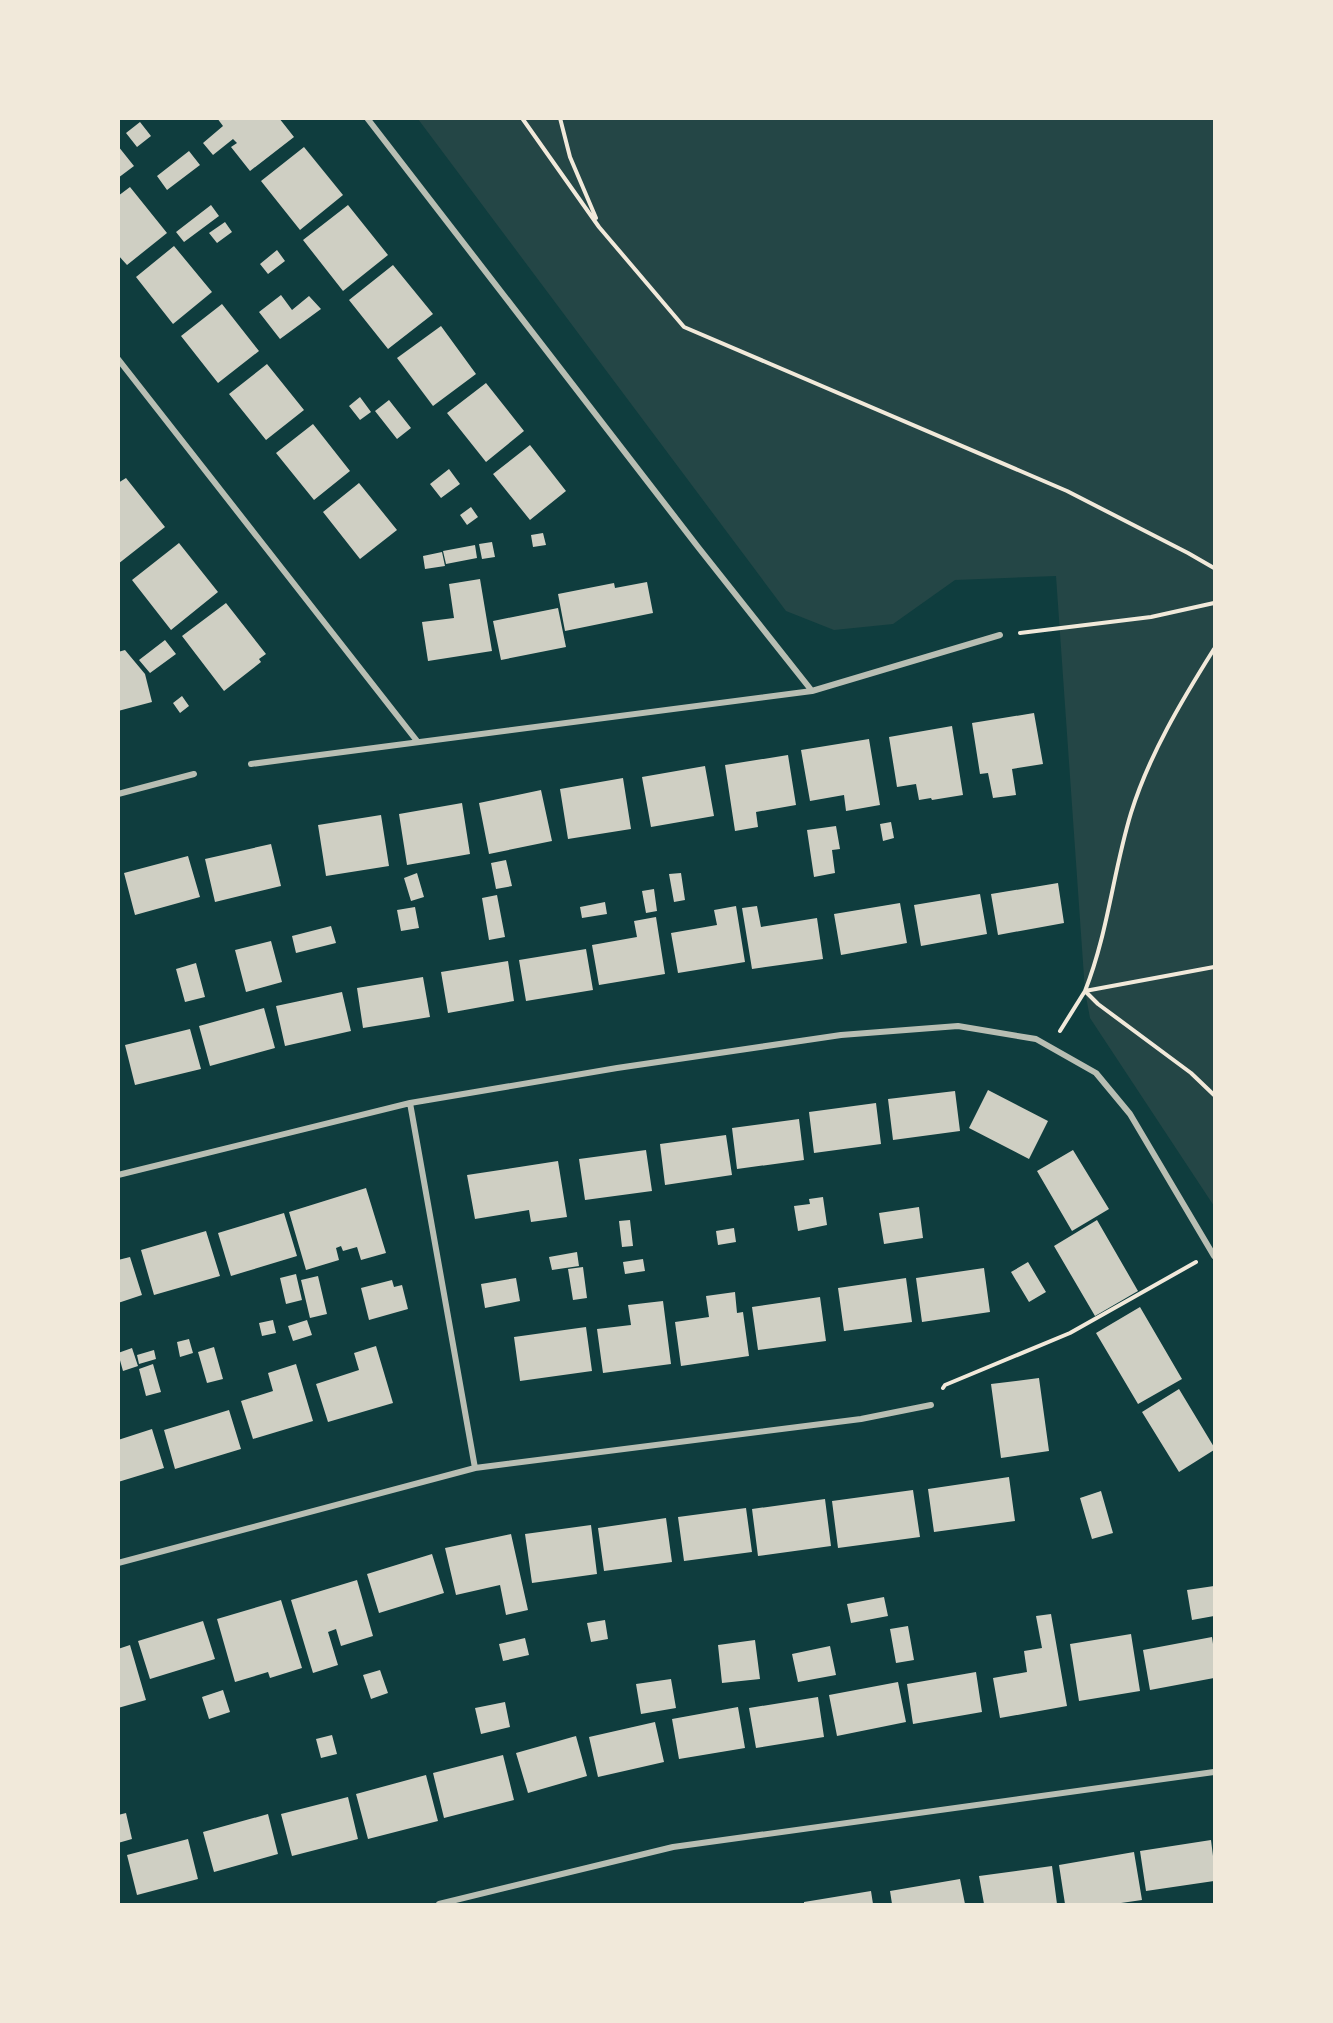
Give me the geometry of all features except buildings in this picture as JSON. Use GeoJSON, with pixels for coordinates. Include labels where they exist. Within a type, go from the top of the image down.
{"type":"FeatureCollection","features":[{"type":"Feature","properties":{"kind":"street"},"geometry":{"type":"LineString","coordinates":[[367,118],[812,691]]}},
{"type":"Feature","properties":{"kind":"street"},"geometry":{"type":"LineString","coordinates":[[118,359],[417,741]]}},
{"type":"Feature","properties":{"kind":"street"},"geometry":{"type":"LineString","coordinates":[[251,764],[812,691],[1000,635]]}},
{"type":"Feature","properties":{"kind":"street"},"geometry":{"type":"LineString","coordinates":[[118,794],[194,774]]}},
{"type":"Feature","properties":{"kind":"street"},"geometry":{"type":"LineString","coordinates":[[118,1175],[410,1103],[617,1068],[841,1035],[958,1026],[1035,1039],[1096,1073],[1130,1114],[1213,1254]]}},
{"type":"Feature","properties":{"kind":"street"},"geometry":{"type":"LineString","coordinates":[[410,1103],[474,1468]]}},
{"type":"Feature","properties":{"kind":"street"},"geometry":{"type":"LineString","coordinates":[[118,1563],[474,1468],[861,1419],[931,1405]]}},
{"type":"Feature","properties":{"kind":"street"},"geometry":{"type":"LineString","coordinates":[[439,1905],[673,1847],[1215,1772]]}},
{"type":"Feature","properties":{"kind":"path"},"geometry":{"type":"LineString","coordinates":[[522,118],[599,227],[684,327],[1067,491],[1215,568]]}},
{"type":"Feature","properties":{"kind":"path"},"geometry":{"type":"LineString","coordinates":[[560,118],[570,157],[599,227]]}},
{"type":"Feature","properties":{"kind":"path"},"geometry":{"type":"LineString","coordinates":[[1000,635],[1151,617],[1215,603]]}},
{"type":"Feature","properties":{"kind":"path"},"geometry":{"type":"LineString","coordinates":[[1050,1047],[1085,991],[1096,963],[1132,811],[1150,765],[1185,696],[1215,649]]}},
{"type":"Feature","properties":{"kind":"path"},"geometry":{"type":"LineString","coordinates":[[1085,991],[1215,967]]}},
{"type":"Feature","properties":{"kind":"path"},"geometry":{"type":"LineString","coordinates":[[1085,991],[1098,1004],[1191,1073],[1215,1095]]}},
{"type":"Feature","properties":{"kind":"path"},"geometry":{"type":"LineString","coordinates":[[931,1405],[945,1385],[1070,1333],[1213,1254]]}},
{"type":"Feature","properties":{"kind":"shaded area"},"geometry":{"type":"Polygon","coordinates":[[[418,119],[1214,119],[1214,1206],[1090,1018],[1085,991],[1056,576],[955,580],[893,624],[834,630],[786,611],[418,119]]]}}]}
